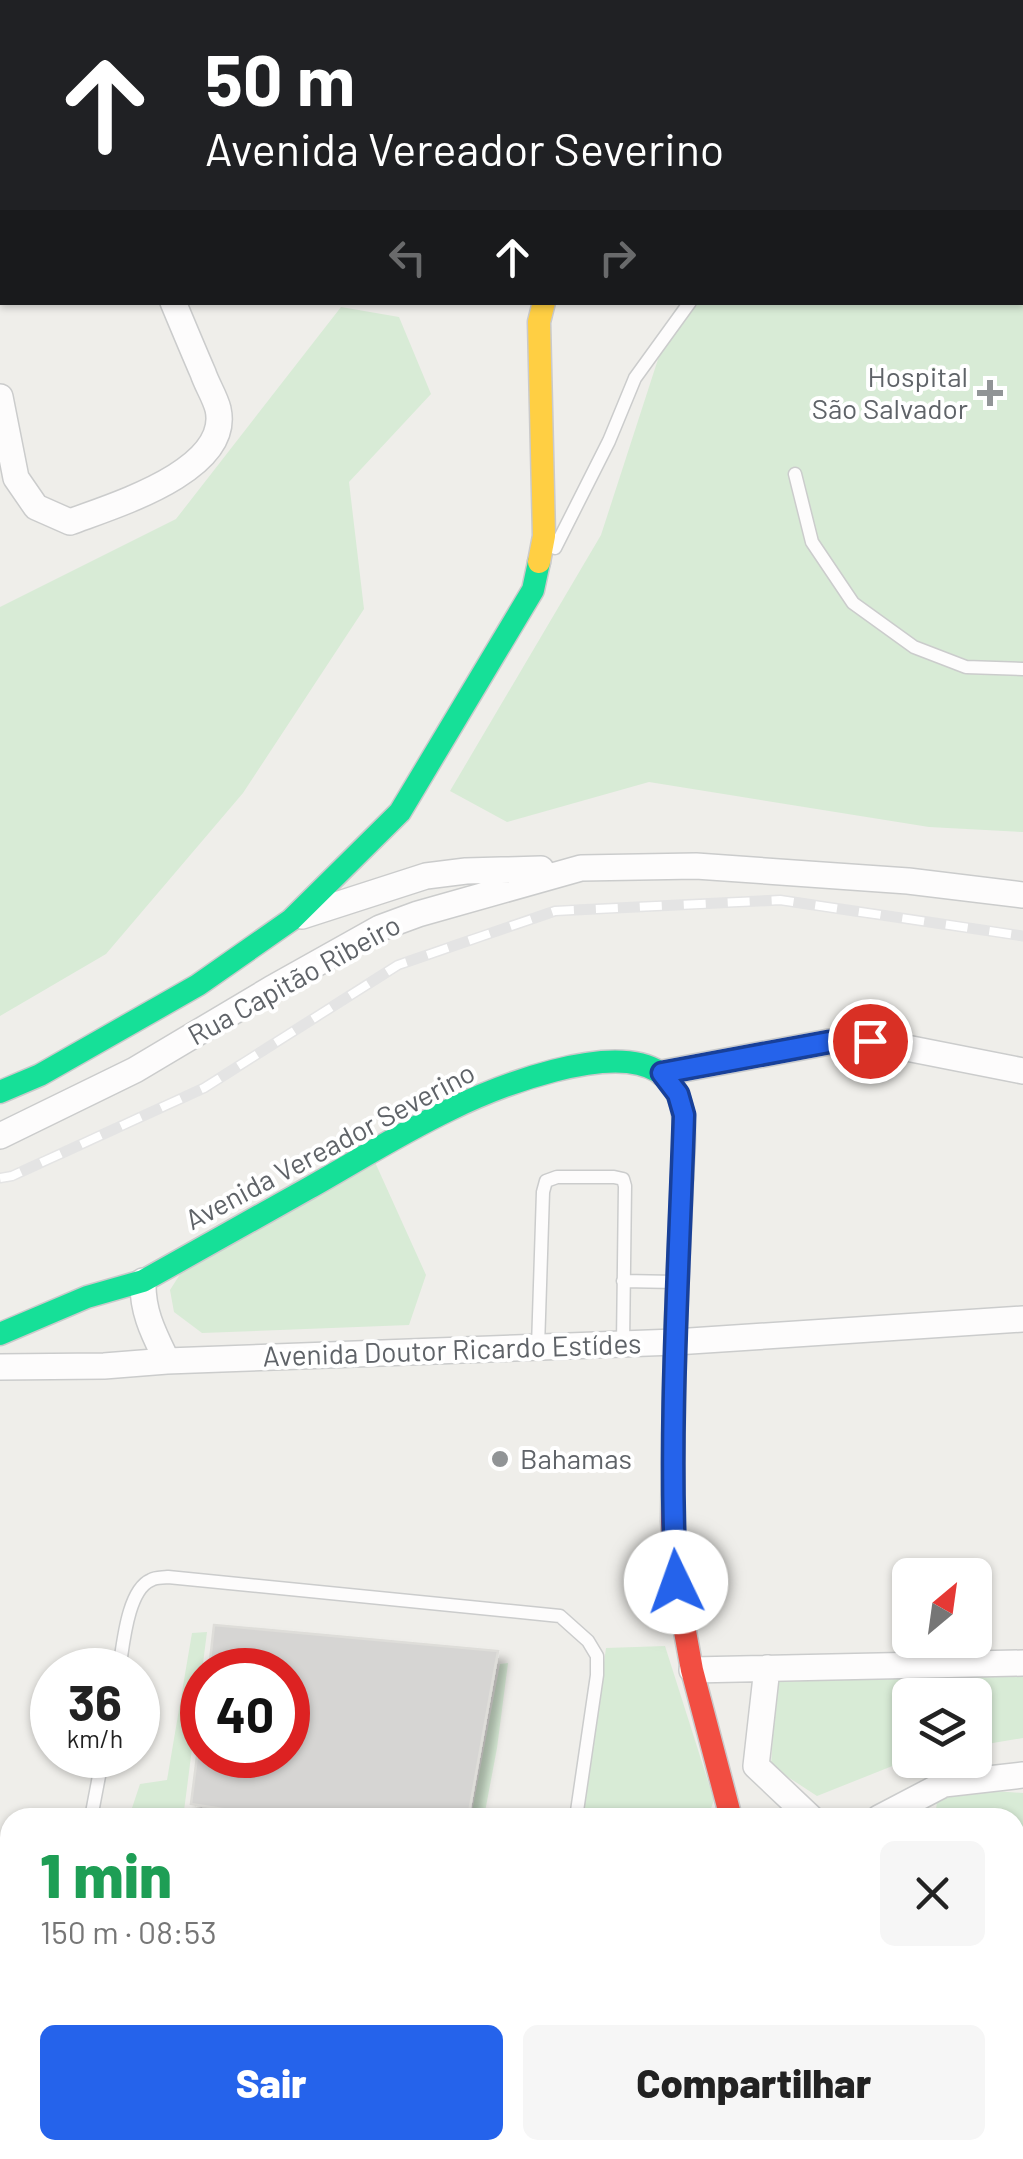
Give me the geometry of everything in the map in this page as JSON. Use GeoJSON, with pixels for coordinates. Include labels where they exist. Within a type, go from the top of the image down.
{"type":"FeatureCollection","features":[{"type":"Feature","properties":{"kind":"street"},"geometry":{"type":"LineString","coordinates":[[0,396],[16,478],[36,507],[70,522],[156,489],[202,456],[217,430],[218,410],[174,305]]}},
{"type":"Feature","properties":{"kind":"street"},"geometry":{"type":"LineString","coordinates":[[0,1092],[40,1075],[198,986],[291,920],[400,812],[533,590],[544,536],[539,322],[543,305]]}},
{"type":"Feature","properties":{"kind":"street","name":"Rua Capitão Ribeiro"},"geometry":{"type":"LineString","coordinates":[[0,1136],[135,1070],[380,928],[581,868],[696,866],[908,881],[1023,895]]}},
{"type":"Feature","properties":{"kind":"street"},"geometry":{"type":"LineString","coordinates":[[291,920],[426,876],[581,868]]}},
{"type":"Feature","properties":{"kind":"street"},"geometry":{"type":"LineString","coordinates":[[729,1808],[692,1670],[676,1582],[675,1342],[684,1115],[678,1094],[662,1073],[829,1042],[870,1041],[1023,1071]]}},
{"type":"Feature","properties":{"kind":"street","name":"Avenida Vereador Severino"},"geometry":{"type":"LineString","coordinates":[[0,1334],[86,1297],[143,1281],[449,1110],[551,1070],[605,1061],[640,1063],[662,1073]]}},
{"type":"Feature","properties":{"kind":"street"},"geometry":{"type":"LineString","coordinates":[[143,1281],[142,1302],[148,1323],[167,1361]]}},
{"type":"Feature","properties":{"kind":"street","name":"Avenida Doutor Ricardo Estídes"},"geometry":{"type":"LineString","coordinates":[[0,1367],[675,1342],[1023,1318]]}},
{"type":"Feature","properties":{"kind":"street"},"geometry":{"type":"LineString","coordinates":[[692,1670],[1023,1663]]}},
{"type":"Feature","properties":{"kind":"street"},"geometry":{"type":"LineString","coordinates":[[756,1766],[767,1668]]}},
{"type":"Feature","properties":{"kind":"street"},"geometry":{"type":"LineString","coordinates":[[718,1764],[756,1766],[800,1808]]}},
{"type":"Feature","properties":{"kind":"street"},"geometry":{"type":"LineString","coordinates":[[898,1808],[944,1784],[1023,1775]]}},
{"type":"Feature","properties":{"kind":"lane"},"geometry":{"type":"LineString","coordinates":[[533,590],[609,441],[635,378],[688,305]]}},
{"type":"Feature","properties":{"kind":"lane"},"geometry":{"type":"LineString","coordinates":[[795,474],[812,542],[853,603],[914,648],[966,667],[1023,669]]}},
{"type":"Feature","properties":{"kind":"lane"},"geometry":{"type":"LineString","coordinates":[[538,1347],[543,1192],[550,1178],[623,1180],[623,1344]]}},
{"type":"Feature","properties":{"kind":"lane"},"geometry":{"type":"LineString","coordinates":[[624,1281],[678,1282]]}},
{"type":"Feature","properties":{"kind":"lane"},"geometry":{"type":"LineString","coordinates":[[123,1648],[132,1605],[141,1588],[151,1580],[168,1578],[560,1616],[588,1640],[598,1656],[577,1808]]}},
{"type":"Feature","properties":{"kind":"lane"},"geometry":{"type":"LineString","coordinates":[[93,1808],[99,1778]]}},
{"type":"Feature","properties":{"kind":"green space"},"geometry":{"type":"Polygon","coordinates":[[[679,305],[1023,305],[1023,832],[929,827],[649,782],[507,822],[450,791],[601,535],[679,305]]]}},
{"type":"Feature","properties":{"kind":"green space"},"geometry":{"type":"Polygon","coordinates":[[[341,307],[399,317],[431,394],[349,482],[364,609],[243,793],[106,954],[0,1016],[0,607],[176,519],[341,307]]]}},
{"type":"Feature","properties":{"kind":"green space"},"geometry":{"type":"Polygon","coordinates":[[[374,1160],[426,1275],[409,1325],[202,1333],[174,1312],[170,1290],[191,1257],[374,1160]]]}},
{"type":"Feature","properties":{"kind":"green space"},"geometry":{"type":"Polygon","coordinates":[[[207,1632],[205,1648],[189,1648],[192,1633],[207,1632]]]}},
{"type":"Feature","properties":{"kind":"green space"},"geometry":{"type":"Polygon","coordinates":[[[665,1646],[714,1800],[711,1808],[584,1808],[606,1648],[665,1646]]]}},
{"type":"Feature","properties":{"kind":"green space"},"geometry":{"type":"Polygon","coordinates":[[[508,1663],[486,1808],[473,1808],[500,1664],[508,1663]]]}},
{"type":"Feature","properties":{"kind":"green space"},"geometry":{"type":"Polygon","coordinates":[[[1023,1673],[1023,1738],[992,1743],[992,1678],[892,1678],[892,1766],[817,1796],[771,1766],[776,1682],[1023,1673]]]}},
{"type":"Feature","properties":{"kind":"green space"},"geometry":{"type":"Polygon","coordinates":[[[180,1704],[180,1778],[188,1778],[184,1808],[132,1808],[140,1784],[167,1780],[180,1704]]]}},
{"type":"Feature","properties":{"kind":"green space"},"geometry":{"type":"Polygon","coordinates":[[[955,1788],[1023,1793],[1023,1808],[936,1808],[938,1793],[955,1788]]]}},
{"type":"Feature","properties":{"kind":"building"},"geometry":{"type":"Polygon","coordinates":[[[214,1625],[498,1651],[470,1808],[216,1808],[191,1804],[194,1778],[310,1778],[310,1648],[211,1648],[214,1625]]]}},
{"type":"Feature","properties":{"kind":"railway"},"geometry":{"type":"LineString","coordinates":[[0,1178],[12,1176],[204,1088],[398,965],[555,911],[780,900],[1023,936]]}},
{"type":"Feature","properties":{"kind":"traffic: fast"},"geometry":{"type":"LineString","coordinates":[[0,1092],[40,1075],[198,985],[291,920],[400,812],[533,590],[539,562]]}},
{"type":"Feature","properties":{"kind":"traffic: fast"},"geometry":{"type":"LineString","coordinates":[[0,1334],[87,1297],[143,1281],[470,1100],[523,1080],[584,1064],[638,1064],[670,1081],[684,1120],[682,1178]]}},
{"type":"Feature","properties":{"kind":"traffic: slow"},"geometry":{"type":"LineString","coordinates":[[539,562],[544,536],[539,322],[543,305]]}},
{"type":"Feature","properties":{"kind":"traffic: jam"},"geometry":{"type":"LineString","coordinates":[[682,1178],[672,1521],[676,1582],[692,1670],[728,1808]]}},
{"type":"Feature","properties":{"kind":"place","name":"Hospital São Salvador"},"geometry":{"type":"Point","coordinates":[990,393]}},
{"type":"Feature","properties":{"kind":"place","name":"Bahamas"},"geometry":{"type":"Point","coordinates":[500,1459]}},
{"type":"Feature","properties":{"kind":"route"},"geometry":{"type":"LineString","coordinates":[[676,1582],[672,1520],[675,1342],[684,1115],[678,1094],[662,1073],[829,1042],[870,1041]]}}]}
